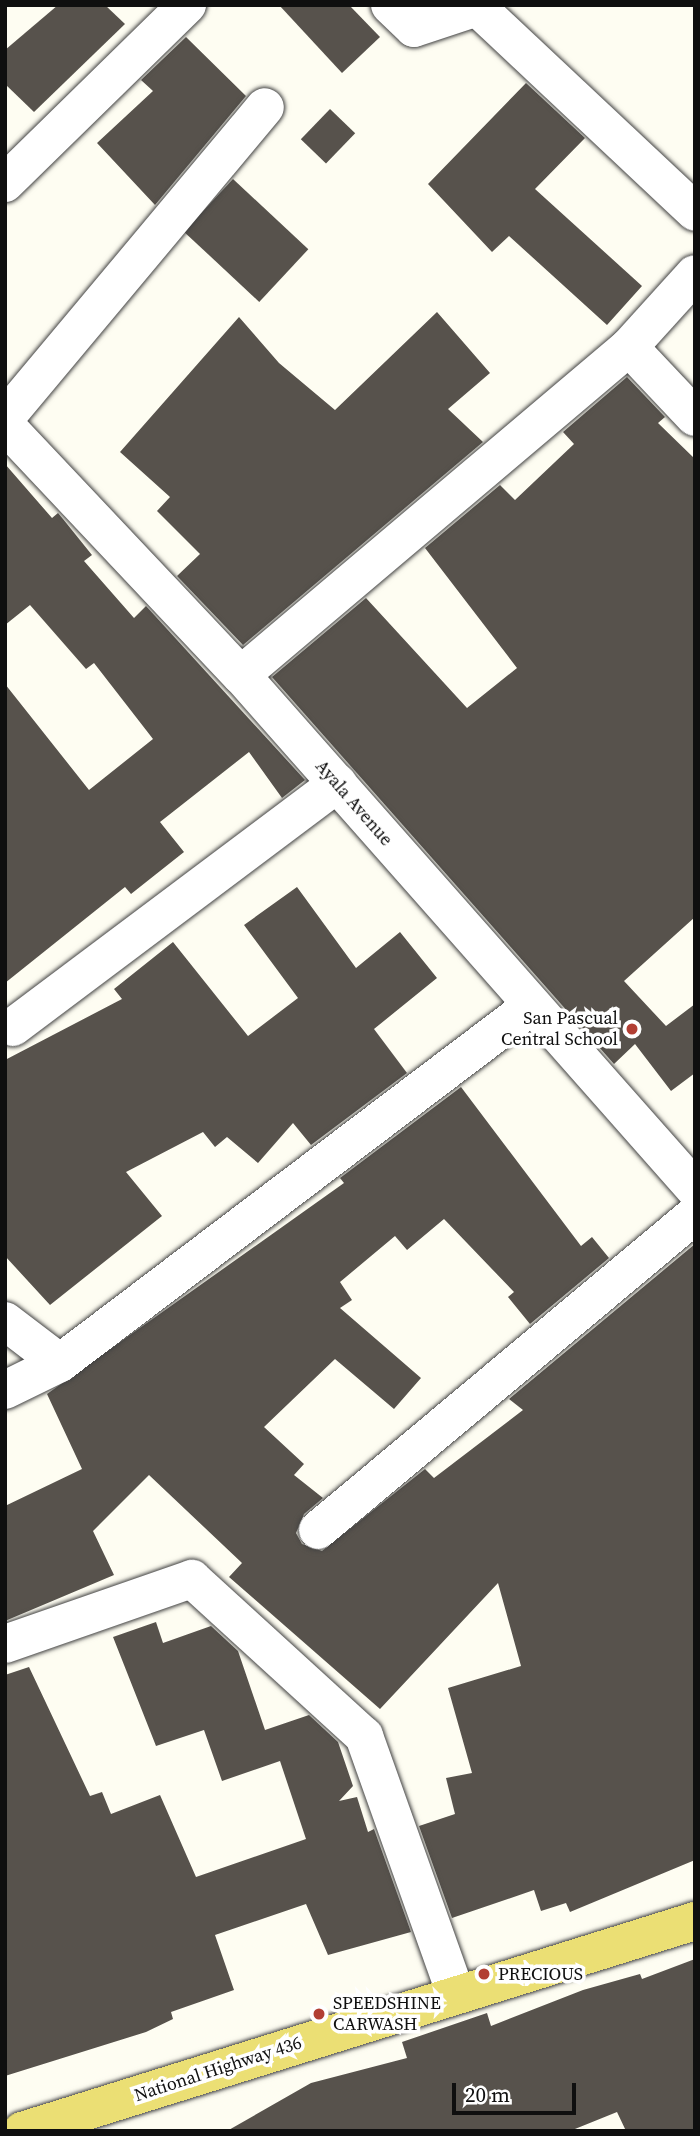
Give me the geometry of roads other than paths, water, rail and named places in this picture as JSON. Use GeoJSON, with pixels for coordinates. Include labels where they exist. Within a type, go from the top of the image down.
{"type":"FeatureCollection","features":[{"type":"Feature","properties":{"kind":"main road","name":"National Highway 436"},"geometry":{"type":"LineString","coordinates":[[22,2131],[695,1921]]}},
{"type":"Feature","properties":{"kind":"street"},"geometry":{"type":"LineString","coordinates":[[5,183],[187,5]]}},
{"type":"Feature","properties":{"kind":"street"},"geometry":{"type":"LineString","coordinates":[[390,5],[414,28],[478,6],[695,212]]}},
{"type":"Feature","properties":{"kind":"street"},"geometry":{"type":"LineString","coordinates":[[5,418],[265,107]]}},
{"type":"Feature","properties":{"kind":"street"},"geometry":{"type":"LineString","coordinates":[[241,676],[629,347],[695,274]]}},
{"type":"Feature","properties":{"kind":"street"},"geometry":{"type":"LineString","coordinates":[[629,347],[695,416]]}},
{"type":"Feature","properties":{"kind":"street","name":"Ayala Avenue"},"geometry":{"type":"LineString","coordinates":[[5,425],[338,783],[530,1007],[695,1189]]}},
{"type":"Feature","properties":{"kind":"street"},"geometry":{"type":"LineString","coordinates":[[13,1027],[338,783]]}},
{"type":"Feature","properties":{"kind":"street"},"geometry":{"type":"LineString","coordinates":[[5,1390],[60,1363],[530,1007]]}},
{"type":"Feature","properties":{"kind":"street"},"geometry":{"type":"LineString","coordinates":[[318,1530],[695,1215]]}},
{"type":"Feature","properties":{"kind":"street"},"geometry":{"type":"LineString","coordinates":[[5,1321],[60,1363]]}},
{"type":"Feature","properties":{"kind":"street"},"geometry":{"type":"LineString","coordinates":[[5,1644],[192,1579],[364,1736],[456,1994]]}},
{"type":"Feature","properties":{"kind":"place","name":"San Pascual Central School"},"geometry":{"type":"Point","coordinates":[632,1029]}},
{"type":"Feature","properties":{"kind":"place","name":"PRECIOUS"},"geometry":{"type":"Point","coordinates":[484,1974]}},
{"type":"Feature","properties":{"kind":"place","name":"SPEEDSHINE CARWASH"},"geometry":{"type":"Point","coordinates":[319,2014]}}]}
